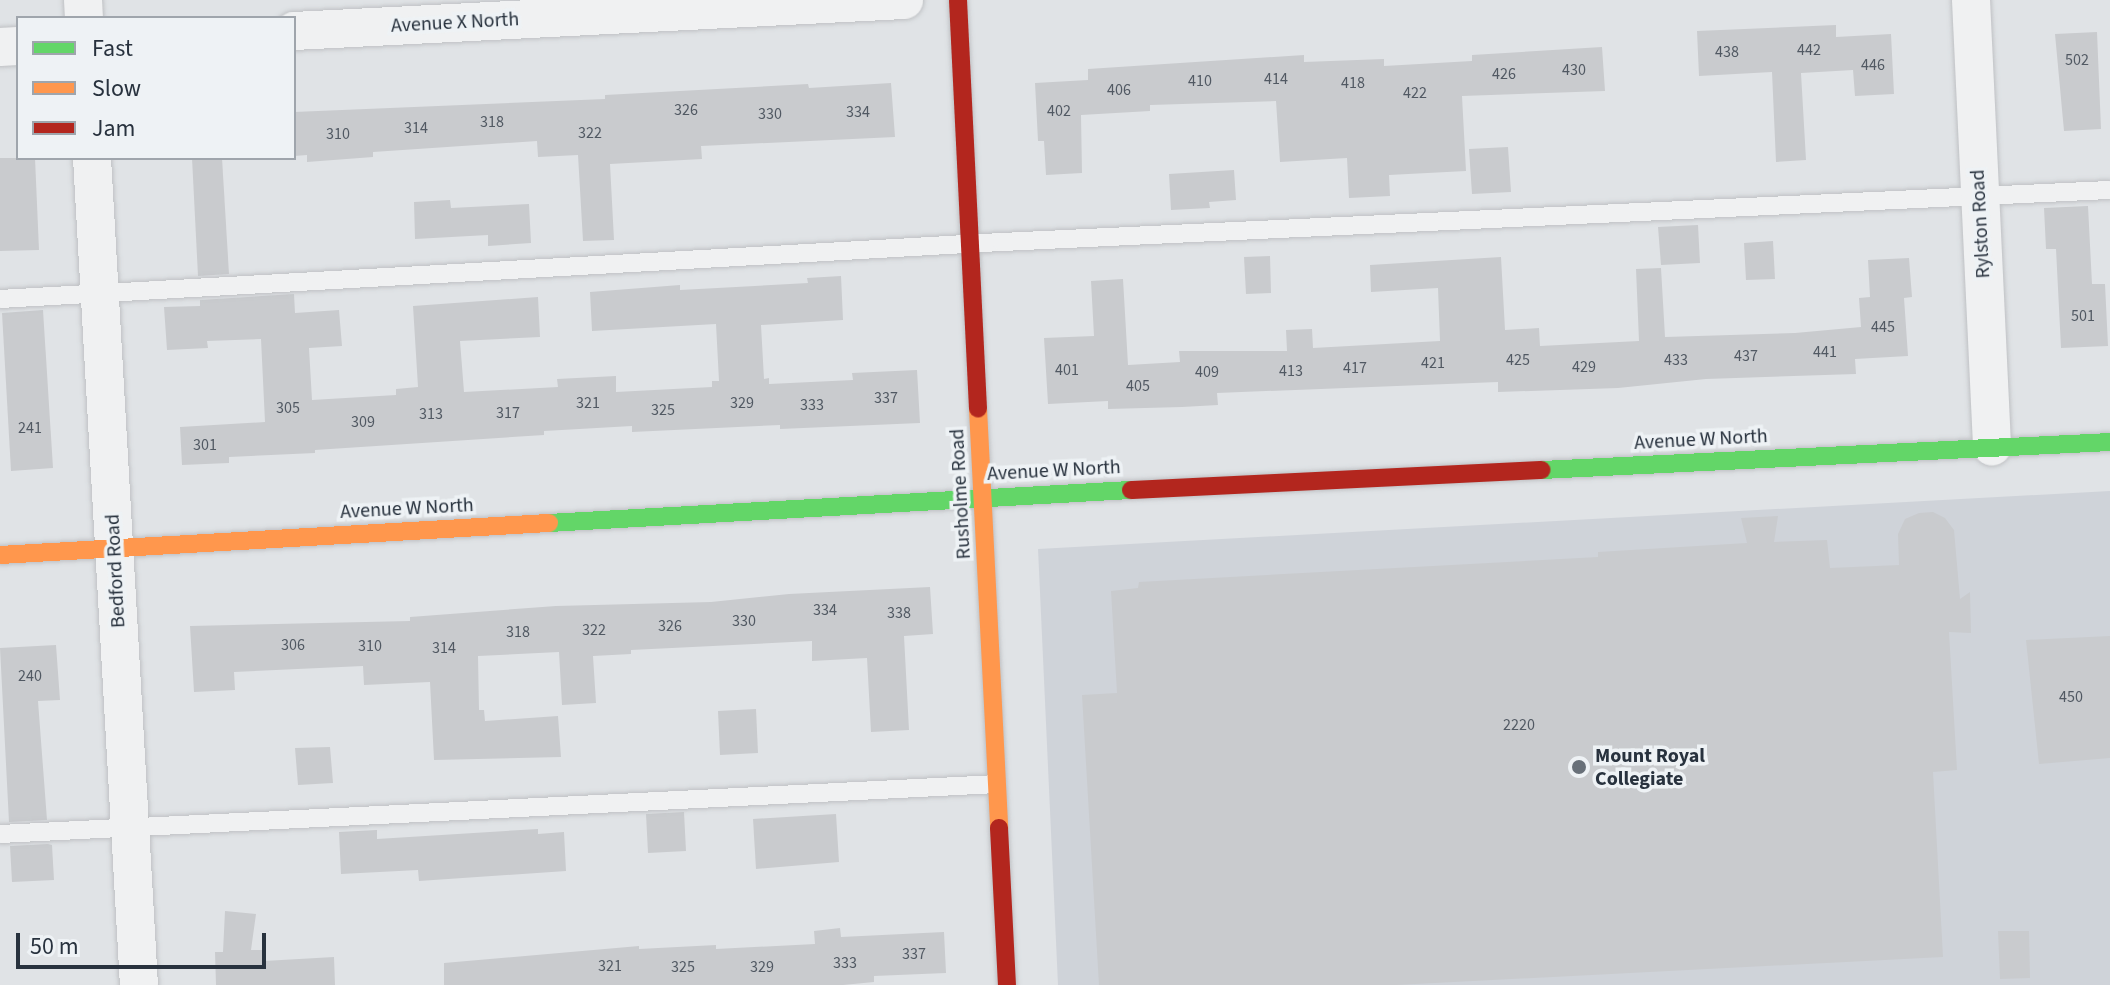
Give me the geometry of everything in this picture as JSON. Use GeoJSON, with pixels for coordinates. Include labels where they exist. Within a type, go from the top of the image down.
{"type":"FeatureCollection","features":[{"type":"Feature","properties":{"kind":"street","name":"Avenue X North"},"geometry":{"type":"LineString","coordinates":[[296,31],[904,0]]}},
{"type":"Feature","properties":{"kind":"street","name":"Rusholme Road"},"geometry":{"type":"LineString","coordinates":[[958,0],[1007,985]]}},
{"type":"Feature","properties":{"kind":"street","name":"Rylston Road"},"geometry":{"type":"LineString","coordinates":[[1971,0],[1992,447]]}},
{"type":"Feature","properties":{"kind":"street","name":"Bedford Road"},"geometry":{"type":"LineString","coordinates":[[92,160],[139,985]]}},
{"type":"Feature","properties":{"kind":"street","name":"Avenue W North"},"geometry":{"type":"LineString","coordinates":[[0,555],[983,497],[2110,442]]}},
{"type":"Feature","properties":{"kind":"lane"},"geometry":{"type":"LineString","coordinates":[[0,299],[970,245],[2110,190]]}},
{"type":"Feature","properties":{"kind":"lane"},"geometry":{"type":"LineString","coordinates":[[0,834],[996,784]]}},
{"type":"Feature","properties":{"kind":"shaded area","name":"Mount Royal Collegiate"},"geometry":{"type":"Polygon","coordinates":[[[2110,491],[2110,985],[1058,985],[1038,549],[2110,491]]]}},
{"type":"Feature","properties":{"kind":"building"},"geometry":{"type":"Polygon","coordinates":[[[1836,25],[1836,37],[1891,34],[1894,94],[1855,96],[1853,70],[1801,73],[1806,160],[1776,162],[1772,72],[1699,76],[1697,31],[1836,25]]]}},
{"type":"Feature","properties":{"kind":"building"},"geometry":{"type":"Polygon","coordinates":[[[2097,32],[2101,129],[2064,131],[2055,34],[2097,32]]]}},
{"type":"Feature","properties":{"kind":"building"},"geometry":{"type":"Polygon","coordinates":[[[1602,47],[1605,91],[1462,96],[1466,171],[1389,175],[1390,196],[1349,198],[1347,158],[1280,162],[1276,101],[1150,105],[1150,111],[1081,115],[1082,173],[1046,175],[1044,141],[1038,141],[1035,83],[1088,80],[1088,69],[1304,55],[1304,62],[1384,59],[1384,66],[1472,61],[1472,55],[1602,47]]]}},
{"type":"Feature","properties":{"kind":"building"},"geometry":{"type":"Polygon","coordinates":[[[891,83],[895,137],[701,146],[702,159],[610,164],[614,240],[583,241],[578,155],[538,157],[537,141],[373,152],[373,157],[307,162],[307,155],[296,156],[296,112],[605,99],[605,95],[808,84],[809,88],[891,83]]]}},
{"type":"Feature","properties":{"kind":"building"},"geometry":{"type":"Polygon","coordinates":[[[1508,147],[1511,192],[1472,194],[1469,149],[1508,147]]]}},
{"type":"Feature","properties":{"kind":"building"},"geometry":{"type":"Polygon","coordinates":[[[0,158],[35,160],[39,250],[0,251],[0,158]]]}},
{"type":"Feature","properties":{"kind":"building"},"geometry":{"type":"Polygon","coordinates":[[[192,160],[222,160],[229,274],[198,276],[192,160]]]}},
{"type":"Feature","properties":{"kind":"building"},"geometry":{"type":"Polygon","coordinates":[[[1234,170],[1236,200],[1209,202],[1210,208],[1171,210],[1169,174],[1234,170]]]}},
{"type":"Feature","properties":{"kind":"building"},"geometry":{"type":"Polygon","coordinates":[[[450,200],[451,208],[529,204],[531,243],[488,246],[488,235],[415,239],[414,202],[450,200]]]}},
{"type":"Feature","properties":{"kind":"building"},"geometry":{"type":"Polygon","coordinates":[[[2088,206],[2092,284],[2105,284],[2108,346],[2061,348],[2056,249],[2046,249],[2044,208],[2088,206]]]}},
{"type":"Feature","properties":{"kind":"building"},"geometry":{"type":"Polygon","coordinates":[[[1698,225],[1700,263],[1661,265],[1658,227],[1698,225]]]}},
{"type":"Feature","properties":{"kind":"building"},"geometry":{"type":"Polygon","coordinates":[[[1773,241],[1775,279],[1746,280],[1744,243],[1773,241]]]}},
{"type":"Feature","properties":{"kind":"building"},"geometry":{"type":"Polygon","coordinates":[[[1270,256],[1271,293],[1246,294],[1244,257],[1270,256]]]}},
{"type":"Feature","properties":{"kind":"building"},"geometry":{"type":"Polygon","coordinates":[[[1501,257],[1505,330],[1539,328],[1540,346],[1639,341],[1636,269],[1661,268],[1665,337],[1795,333],[1861,327],[1859,298],[1870,297],[1868,260],[1909,258],[1912,297],[1904,298],[1908,356],[1855,359],[1856,374],[1706,379],[1618,388],[1498,392],[1498,382],[1217,393],[1218,405],[1182,407],[1108,409],[1108,401],[1048,404],[1044,338],[1094,336],[1091,281],[1123,279],[1128,365],[1180,362],[1179,351],[1287,351],[1286,330],[1312,329],[1313,348],[1440,341],[1438,288],[1371,292],[1370,265],[1501,257]]]}},
{"type":"Feature","properties":{"kind":"building"},"geometry":{"type":"Polygon","coordinates":[[[841,276],[843,320],[761,325],[764,379],[769,378],[769,384],[853,380],[852,373],[917,370],[920,423],[632,432],[632,426],[544,431],[544,435],[229,457],[229,463],[182,465],[180,427],[265,422],[261,339],[207,341],[208,348],[167,350],[164,307],[200,306],[200,300],[294,294],[295,313],[339,310],[342,346],[309,348],[312,400],[396,395],[396,389],[418,387],[413,306],[538,297],[540,337],[460,341],[464,392],[558,387],[557,379],[616,376],[616,392],[712,387],[712,381],[719,381],[716,324],[592,331],[590,292],[680,285],[680,290],[808,283],[807,278],[841,276]]]}},
{"type":"Feature","properties":{"kind":"building"},"geometry":{"type":"Polygon","coordinates":[[[43,310],[53,468],[11,471],[2,313],[43,310]]]}},
{"type":"Feature","properties":{"kind":"building","name":"Mount Royal Collegiate"},"geometry":{"type":"Polygon","coordinates":[[[1933,512],[1945,518],[1954,530],[1960,599],[1970,592],[1971,633],[1949,632],[1957,770],[1933,772],[1943,957],[1396,985],[1099,985],[1082,695],[1117,693],[1111,591],[1138,588],[1139,582],[1598,557],[1598,552],[1747,543],[1741,518],[1778,516],[1774,542],[1827,540],[1830,568],[1899,565],[1898,534],[1905,519],[1919,513],[1933,512]]]}},
{"type":"Feature","properties":{"kind":"building"},"geometry":{"type":"Polygon","coordinates":[[[930,587],[933,634],[904,636],[909,730],[871,732],[867,658],[812,661],[812,641],[631,650],[631,654],[593,656],[596,703],[562,705],[559,652],[478,656],[479,710],[484,710],[485,721],[558,716],[561,757],[434,760],[430,682],[364,685],[363,666],[234,672],[235,690],[194,692],[190,626],[410,621],[410,617],[556,606],[711,602],[789,594],[930,587]]]}},
{"type":"Feature","properties":{"kind":"building"},"geometry":{"type":"Polygon","coordinates":[[[2110,636],[2110,758],[2039,764],[2026,640],[2110,636]]]}},
{"type":"Feature","properties":{"kind":"building"},"geometry":{"type":"Polygon","coordinates":[[[56,645],[60,700],[38,701],[47,820],[9,822],[0,648],[56,645]]]}},
{"type":"Feature","properties":{"kind":"building"},"geometry":{"type":"Polygon","coordinates":[[[756,709],[758,753],[720,755],[718,711],[756,709]]]}},
{"type":"Feature","properties":{"kind":"building"},"geometry":{"type":"Polygon","coordinates":[[[330,747],[333,783],[298,785],[295,748],[330,747]]]}},
{"type":"Feature","properties":{"kind":"building"},"geometry":{"type":"Polygon","coordinates":[[[684,812],[686,851],[648,853],[646,814],[684,812]]]}},
{"type":"Feature","properties":{"kind":"building"},"geometry":{"type":"Polygon","coordinates":[[[836,814],[839,862],[756,869],[753,819],[836,814]]]}},
{"type":"Feature","properties":{"kind":"building"},"geometry":{"type":"Polygon","coordinates":[[[538,829],[538,834],[564,832],[566,871],[419,881],[418,870],[341,874],[339,832],[377,830],[377,839],[538,829]]]}},
{"type":"Feature","properties":{"kind":"building"},"geometry":{"type":"Polygon","coordinates":[[[52,845],[54,880],[12,882],[10,846],[52,845]]]}},
{"type":"Feature","properties":{"kind":"building"},"geometry":{"type":"Polygon","coordinates":[[[225,911],[256,914],[251,950],[263,950],[264,961],[334,957],[335,985],[216,985],[215,952],[223,952],[225,911]]]}},
{"type":"Feature","properties":{"kind":"building"},"geometry":{"type":"Polygon","coordinates":[[[840,928],[841,937],[944,932],[946,973],[874,976],[874,982],[843,985],[444,985],[444,963],[639,946],[639,949],[716,945],[716,949],[815,944],[814,931],[840,928]]]}},
{"type":"Feature","properties":{"kind":"building"},"geometry":{"type":"Polygon","coordinates":[[[1998,931],[2029,931],[2030,978],[2000,979],[1998,931]]]}},
{"type":"Feature","properties":{"kind":"traffic: fast"},"geometry":{"type":"LineString","coordinates":[[1542,470],[2110,442]]}},
{"type":"Feature","properties":{"kind":"traffic: fast"},"geometry":{"type":"LineString","coordinates":[[549,523],[1131,490]]}},
{"type":"Feature","properties":{"kind":"traffic: slow"},"geometry":{"type":"LineString","coordinates":[[978,409],[999,828]]}},
{"type":"Feature","properties":{"kind":"traffic: slow"},"geometry":{"type":"LineString","coordinates":[[0,555],[549,523]]}},
{"type":"Feature","properties":{"kind":"traffic: jam"},"geometry":{"type":"LineString","coordinates":[[958,0],[978,409]]}},
{"type":"Feature","properties":{"kind":"traffic: jam"},"geometry":{"type":"LineString","coordinates":[[1131,490],[1542,470]]}},
{"type":"Feature","properties":{"kind":"traffic: jam"},"geometry":{"type":"LineString","coordinates":[[999,828],[1007,985]]}},
{"type":"Feature","properties":{"kind":"place","name":"Mount Royal Collegiate"},"geometry":{"type":"Point","coordinates":[1579,767]}}]}
